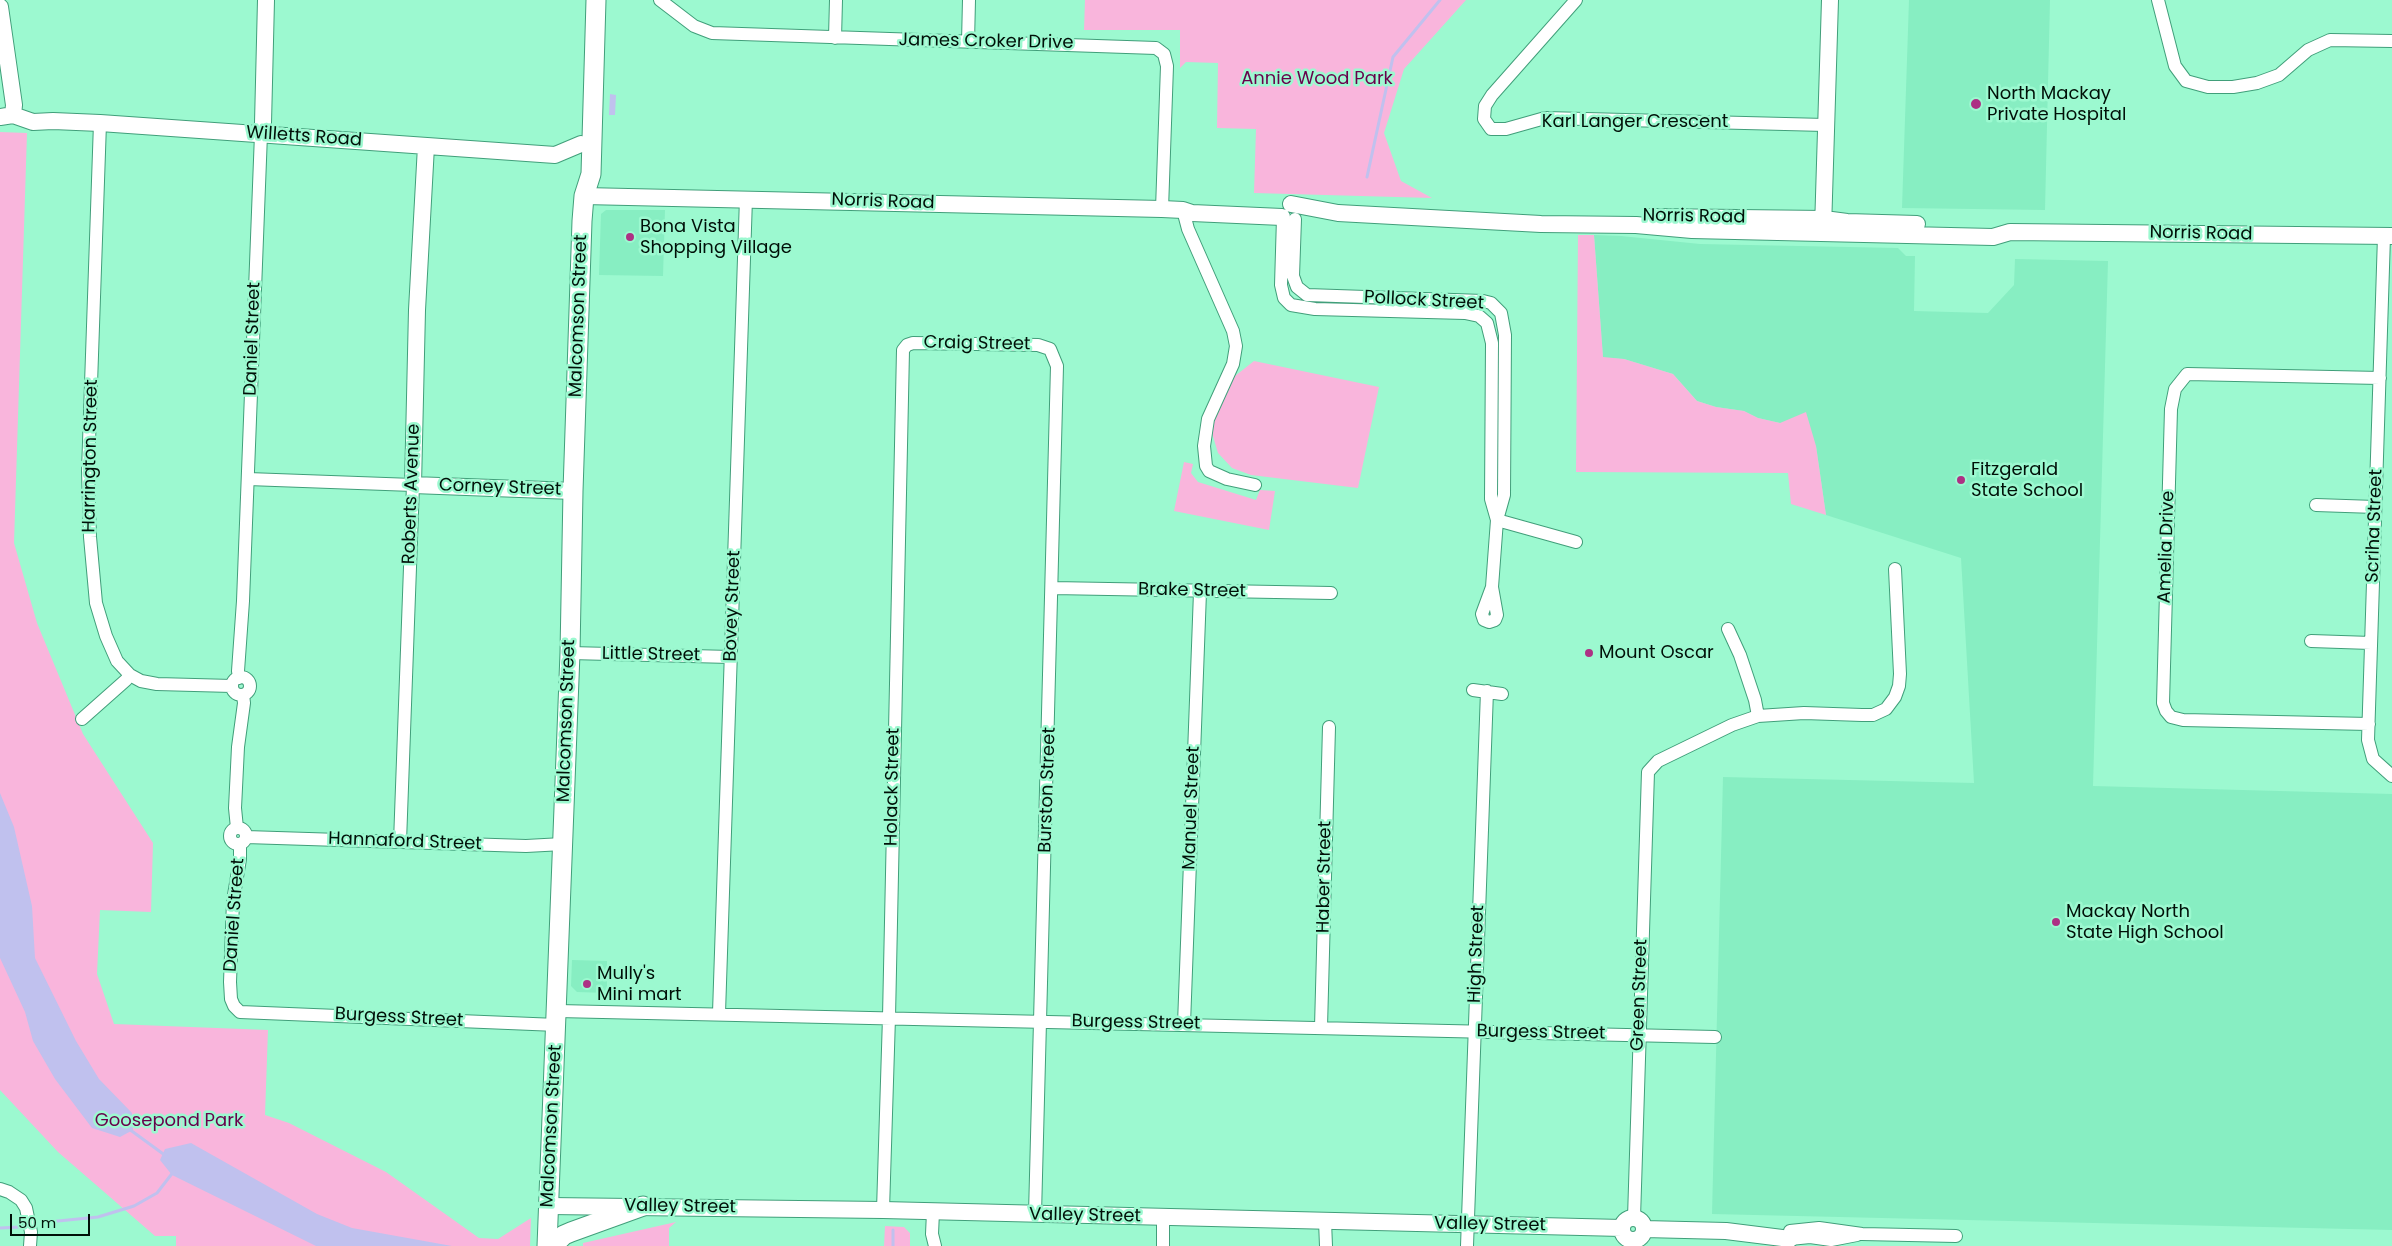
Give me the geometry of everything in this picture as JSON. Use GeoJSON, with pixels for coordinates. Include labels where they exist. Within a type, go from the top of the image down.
{"type":"FeatureCollection","features":[{"type":"Feature","properties":{"kind":"main road","name":"Malcomson Street"},"geometry":{"type":"LineString","coordinates":[[547,1246],[570,653],[573,491],[584,196],[580,176],[587,0]]}},
{"type":"Feature","properties":{"kind":"main road","name":"Malcomson Street"},"geometry":{"type":"LineString","coordinates":[[584,196],[591,174],[596,0]]}},
{"type":"Feature","properties":{"kind":"main road"},"geometry":{"type":"LineString","coordinates":[[553,1246],[570,1232],[643,1206]]}},
{"type":"Feature","properties":{"kind":"street","name":"Daniel Street"},"geometry":{"type":"LineString","coordinates":[[240,1012],[234,1006],[231,999],[230,982],[233,901],[240,859],[241,836],[235,808],[238,746],[244,703],[243,695],[235,692],[238,671],[248,479],[263,122],[266,0]]}},
{"type":"Feature","properties":{"kind":"street","name":"James Croker Drive"},"geometry":{"type":"LineString","coordinates":[[660,0],[694,26],[712,34],[1149,46],[1159,49],[1166,58],[1167,66],[1162,209]]}},
{"type":"Feature","properties":{"kind":"street"},"geometry":{"type":"LineString","coordinates":[[835,38],[836,0]]}},
{"type":"Feature","properties":{"kind":"street"},"geometry":{"type":"LineString","coordinates":[[968,42],[969,0]]}},
{"type":"Feature","properties":{"kind":"street","name":"Karl Langer Crescent"},"geometry":{"type":"LineString","coordinates":[[1576,0],[1492,95],[1485,106],[1484,119],[1491,129],[1506,129],[1545,118],[1825,125]]}},
{"type":"Feature","properties":{"kind":"street"},"geometry":{"type":"LineString","coordinates":[[1824,226],[1825,125],[1830,0]]}},
{"type":"Feature","properties":{"kind":"street"},"geometry":{"type":"LineString","coordinates":[[2158,0],[2175,66],[2186,81],[2208,88],[2233,87],[2256,83],[2279,75],[2308,50],[2330,40],[2392,41]]}},
{"type":"Feature","properties":{"kind":"street"},"geometry":{"type":"LineString","coordinates":[[0,7],[7,111]]}},
{"type":"Feature","properties":{"kind":"street","name":"Willetts Road"},"geometry":{"type":"LineString","coordinates":[[7,111],[53,121],[555,154],[581,144]]}},
{"type":"Feature","properties":{"kind":"street","name":"Harrington Street"},"geometry":{"type":"LineString","coordinates":[[100,123],[88,471],[90,537],[96,604],[106,636],[117,661],[130,675]]}},
{"type":"Feature","properties":{"kind":"street","name":"Roberts Avenue"},"geometry":{"type":"LineString","coordinates":[[400,842],[413,485],[417,310],[426,146]]}},
{"type":"Feature","properties":{"kind":"street","name":"Norris Road"},"geometry":{"type":"LineString","coordinates":[[584,196],[746,198],[1183,210],[1191,206],[1269,208],[1289,213],[1376,214],[1544,224],[1824,226],[1847,222],[1994,226],[2010,232],[2388,236]]}},
{"type":"Feature","properties":{"kind":"street","name":"Bovey Street"},"geometry":{"type":"LineString","coordinates":[[719,1013],[746,198]]}},
{"type":"Feature","properties":{"kind":"street"},"geometry":{"type":"LineString","coordinates":[[1183,210],[1188,229],[1233,331],[1236,346],[1233,364],[1208,419],[1204,442],[1206,466],[1209,471],[1223,478],[1255,485]]}},
{"type":"Feature","properties":{"kind":"street"},"geometry":{"type":"LineString","coordinates":[[1288,246],[1294,281],[1297,287],[1304,293],[1297,307],[1287,303],[1282,295],[1288,246],[1289,213]]}},
{"type":"Feature","properties":{"kind":"street","name":"Scriha Street"},"geometry":{"type":"LineString","coordinates":[[2388,236],[2380,378],[2369,724],[2370,754],[2380,768],[2392,776]]}},
{"type":"Feature","properties":{"kind":"street","name":"Pollock Street"},"geometry":{"type":"LineString","coordinates":[[1304,293],[1329,303],[1380,311],[1433,306],[1466,300],[1491,303],[1501,313],[1504,325],[1505,364],[1498,398]]}},
{"type":"Feature","properties":{"kind":"street"},"geometry":{"type":"LineString","coordinates":[[1380,297],[1380,311]]}},
{"type":"Feature","properties":{"kind":"street","name":"Pollock Street"},"geometry":{"type":"LineString","coordinates":[[1297,307],[1380,297],[1466,313],[1481,318],[1490,328],[1492,363],[1498,398],[1498,430],[1491,499],[1497,520],[1492,587]]}},
{"type":"Feature","properties":{"kind":"street"},"geometry":{"type":"LineString","coordinates":[[1466,300],[1466,313]]}},
{"type":"Feature","properties":{"kind":"street"},"geometry":{"type":"LineString","coordinates":[[1490,328],[1504,325]]}},
{"type":"Feature","properties":{"kind":"street","name":"Craig Street"},"geometry":{"type":"LineString","coordinates":[[901,364],[903,350],[907,345],[913,343],[1038,346],[1050,349],[1057,366]]}},
{"type":"Feature","properties":{"kind":"street"},"geometry":{"type":"LineString","coordinates":[[1492,363],[1505,364]]}},
{"type":"Feature","properties":{"kind":"street","name":"Holack Street"},"geometry":{"type":"LineString","coordinates":[[883,1210],[889,1017],[901,364]]}},
{"type":"Feature","properties":{"kind":"street","name":"Burston Street"},"geometry":{"type":"LineString","coordinates":[[1035,1214],[1053,588],[1057,366]]}},
{"type":"Feature","properties":{"kind":"street","name":"Amelia Drive"},"geometry":{"type":"LineString","coordinates":[[2369,724],[2183,720],[2170,717],[2163,703],[2170,428],[2175,389],[2187,374],[2380,378]]}},
{"type":"Feature","properties":{"kind":"street","name":"Corney Street"},"geometry":{"type":"LineString","coordinates":[[248,479],[573,491]]}},
{"type":"Feature","properties":{"kind":"street"},"geometry":{"type":"LineString","coordinates":[[2316,505],[2375,507]]}},
{"type":"Feature","properties":{"kind":"street"},"geometry":{"type":"LineString","coordinates":[[1497,520],[1576,542]]}},
{"type":"Feature","properties":{"kind":"street"},"geometry":{"type":"LineString","coordinates":[[1728,629],[1746,673],[1758,716],[1804,713],[1873,714],[1886,709],[1895,697],[1899,686],[1895,569]]}},
{"type":"Feature","properties":{"kind":"street","name":"Brake Street"},"geometry":{"type":"LineString","coordinates":[[1053,588],[1331,593]]}},
{"type":"Feature","properties":{"kind":"street","name":"Manuel Street"},"geometry":{"type":"LineString","coordinates":[[1184,1024],[1200,592]]}},
{"type":"Feature","properties":{"kind":"street"},"geometry":{"type":"LineString","coordinates":[[2311,641],[2372,643]]}},
{"type":"Feature","properties":{"kind":"street","name":"Little Street"},"geometry":{"type":"LineString","coordinates":[[570,653],[731,657]]}},
{"type":"Feature","properties":{"kind":"street"},"geometry":{"type":"LineString","coordinates":[[82,719],[130,675],[140,680],[157,684],[236,682]]}},
{"type":"Feature","properties":{"kind":"street"},"geometry":{"type":"LineString","coordinates":[[1473,690],[1502,694]]}},
{"type":"Feature","properties":{"kind":"street","name":"High Street"},"geometry":{"type":"LineString","coordinates":[[1467,1246],[1487,692]]}},
{"type":"Feature","properties":{"kind":"street","name":"Green Street"},"geometry":{"type":"LineString","coordinates":[[1633,1232],[1648,772],[1658,761],[1732,725],[1758,716]]}},
{"type":"Feature","properties":{"kind":"street","name":"Haber Street"},"geometry":{"type":"LineString","coordinates":[[1322,1027],[1329,727]]}},
{"type":"Feature","properties":{"kind":"street","name":"Hannaford Street"},"geometry":{"type":"LineString","coordinates":[[241,836],[526,846],[563,844]]}},
{"type":"Feature","properties":{"kind":"street","name":"Burgess Street"},"geometry":{"type":"LineString","coordinates":[[240,1012],[557,1018],[719,1013],[1715,1037]]}},
{"type":"Feature","properties":{"kind":"street"},"geometry":{"type":"LineString","coordinates":[[0,1189],[15,1196],[26,1208],[32,1232],[30,1246]]}},
{"type":"Feature","properties":{"kind":"street","name":"Valley Street"},"geometry":{"type":"LineString","coordinates":[[549,1206],[883,1210],[1468,1225],[1633,1232],[1726,1231],[1759,1226],[1784,1238],[1810,1237],[1831,1240],[1862,1234],[1923,1241],[1956,1236]]}},
{"type":"Feature","properties":{"kind":"street"},"geometry":{"type":"LineString","coordinates":[[933,1212],[932,1234],[935,1246]]}},
{"type":"Feature","properties":{"kind":"street"},"geometry":{"type":"LineString","coordinates":[[1163,1218],[1163,1246]]}},
{"type":"Feature","properties":{"kind":"street"},"geometry":{"type":"LineString","coordinates":[[1325,1221],[1326,1246]]}},
{"type":"Feature","properties":{"kind":"shaded area","name":"North Mackay Private Hospital"},"geometry":{"type":"Polygon","coordinates":[[[1909,0],[2050,0],[2045,210],[1902,208],[1909,0]]]}},
{"type":"Feature","properties":{"kind":"shaded area"},"geometry":{"type":"Polygon","coordinates":[[[606,210],[665,210],[663,276],[599,275],[601,214],[606,210]]]}},
{"type":"Feature","properties":{"kind":"shaded area","name":"Mackay North State High School"},"geometry":{"type":"Polygon","coordinates":[[[1594,235],[1700,244],[1898,248],[1906,256],[1915,256],[1914,311],[1988,313],[2014,285],[2015,259],[2108,261],[2093,786],[2392,794],[2392,1230],[1712,1214],[1723,777],[1974,783],[1961,558],[1826,515],[1816,446],[1780,423],[1758,418],[1744,411],[1716,407],[1697,401],[1673,374],[1624,359],[1603,358],[1594,235]]]}},
{"type":"Feature","properties":{"kind":"shaded area"},"geometry":{"type":"Polygon","coordinates":[[[572,960],[607,961],[607,993],[577,992],[571,986],[572,960]]]}},
{"type":"Feature","properties":{"kind":"green space","name":"Annie Wood Park"},"geometry":{"type":"Polygon","coordinates":[[[1085,0],[1466,0],[1404,69],[1384,133],[1401,181],[1432,198],[1254,193],[1256,129],[1217,128],[1218,63],[1186,62],[1180,68],[1180,30],[1084,30],[1085,0]]]}},
{"type":"Feature","properties":{"kind":"green space","name":"Goosepond Park"},"geometry":{"type":"Polygon","coordinates":[[[0,132],[27,133],[14,543],[37,623],[83,734],[153,843],[151,912],[100,910],[97,974],[114,1024],[268,1030],[265,1115],[289,1123],[386,1172],[479,1238],[498,1239],[531,1218],[530,1246],[176,1246],[176,1236],[155,1236],[58,1152],[0,1090],[0,132]]]}},
{"type":"Feature","properties":{"kind":"green space"},"geometry":{"type":"Polygon","coordinates":[[[1578,235],[1594,235],[1603,357],[1624,359],[1673,374],[1697,401],[1716,407],[1744,411],[1758,418],[1780,423],[1806,412],[1816,446],[1826,515],[1791,504],[1788,473],[1576,472],[1578,235]]]}},
{"type":"Feature","properties":{"kind":"green space"},"geometry":{"type":"Polygon","coordinates":[[[1254,361],[1379,387],[1358,488],[1251,475],[1232,468],[1218,453],[1212,433],[1216,413],[1235,376],[1254,361]]]}},
{"type":"Feature","properties":{"kind":"green space"},"geometry":{"type":"Polygon","coordinates":[[[1184,462],[1193,464],[1191,473],[1198,482],[1256,500],[1260,490],[1275,491],[1269,530],[1174,511],[1184,462]]]}},
{"type":"Feature","properties":{"kind":"green space"},"geometry":{"type":"Polygon","coordinates":[[[676,1222],[669,1228],[669,1246],[583,1246],[583,1243],[676,1222]]]}},
{"type":"Feature","properties":{"kind":"green space"},"geometry":{"type":"Polygon","coordinates":[[[885,1226],[904,1227],[910,1233],[910,1246],[884,1246],[885,1226]]]}},
{"type":"Feature","properties":{"kind":"water"},"geometry":{"type":"Polygon","coordinates":[[[610,94],[616,95],[615,115],[609,115],[610,94]]]}},
{"type":"Feature","properties":{"kind":"water"},"geometry":{"type":"Polygon","coordinates":[[[0,793],[14,827],[32,906],[35,958],[76,1041],[99,1079],[132,1113],[133,1130],[120,1137],[92,1128],[55,1079],[33,1041],[25,1012],[0,958],[0,793]]]}},
{"type":"Feature","properties":{"kind":"water"},"geometry":{"type":"Polygon","coordinates":[[[191,1143],[317,1214],[352,1228],[452,1246],[316,1246],[172,1175],[160,1160],[165,1149],[191,1143]]]}},
{"type":"Feature","properties":{"kind":"waterway"},"geometry":{"type":"LineString","coordinates":[[1367,177],[1393,57],[1440,0]]}},
{"type":"Feature","properties":{"kind":"waterway"},"geometry":{"type":"LineString","coordinates":[[129,1129],[166,1156]]}},
{"type":"Feature","properties":{"kind":"waterway"},"geometry":{"type":"LineString","coordinates":[[48,1222],[98,1217],[134,1206],[157,1193],[174,1171]]}},
{"type":"Feature","properties":{"kind":"waterway"},"geometry":{"type":"LineString","coordinates":[[0,1228],[20,1227]]}},
{"type":"Feature","properties":{"kind":"waterway"},"geometry":{"type":"LineString","coordinates":[[893,1230],[893,1246]]}},
{"type":"Feature","properties":{"kind":"place","name":"North Mackay Private Hospital"},"geometry":{"type":"Point","coordinates":[1976,104]}},
{"type":"Feature","properties":{"kind":"place","name":"Bona Vista Shopping Village"},"geometry":{"type":"Point","coordinates":[630,237]}},
{"type":"Feature","properties":{"kind":"place","name":"Fitzgerald State School"},"geometry":{"type":"Point","coordinates":[1961,480]}},
{"type":"Feature","properties":{"kind":"place","name":"Mount Oscar"},"geometry":{"type":"Point","coordinates":[1589,653]}},
{"type":"Feature","properties":{"kind":"place","name":"Mackay North State High School"},"geometry":{"type":"Point","coordinates":[2056,922]}},
{"type":"Feature","properties":{"kind":"place","name":"Mully's Mini mart"},"geometry":{"type":"Point","coordinates":[587,984]}}]}
